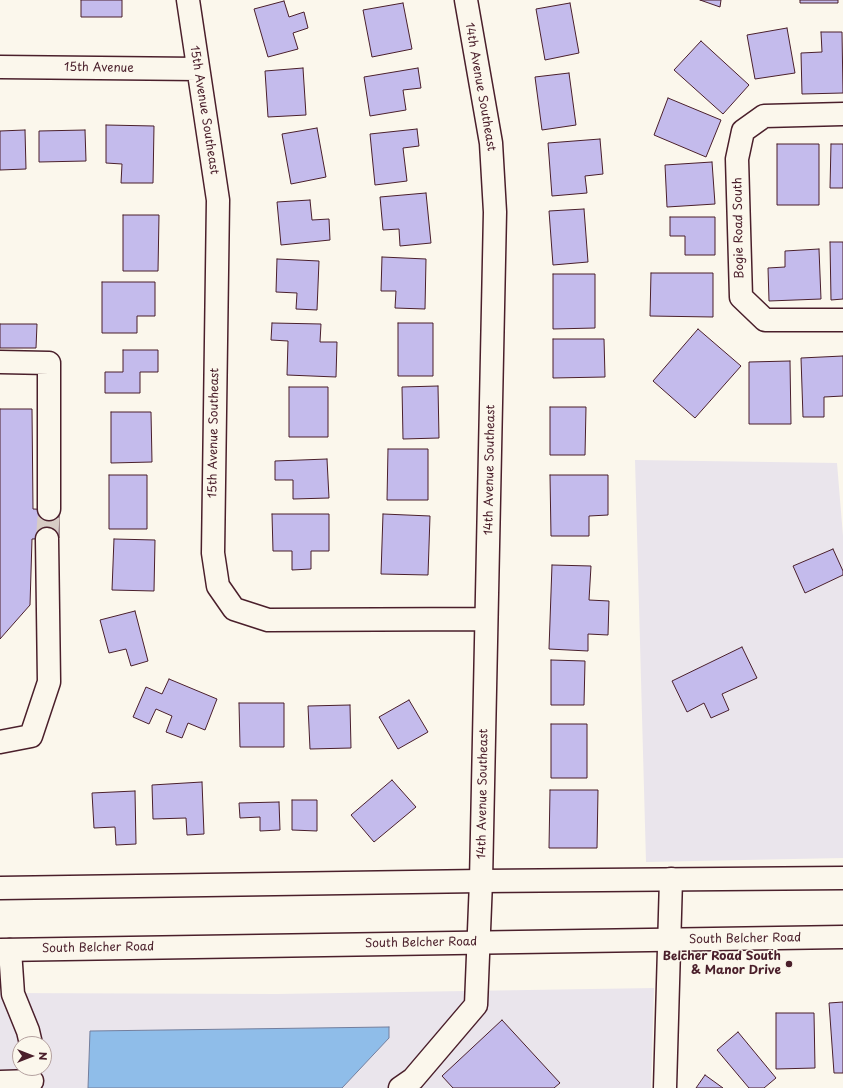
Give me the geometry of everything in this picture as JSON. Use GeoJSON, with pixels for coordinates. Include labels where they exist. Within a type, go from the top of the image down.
{"type":"FeatureCollection","features":[{"type":"Feature","properties":{"kind":"street","name":"15th Avenue Southeast"},"geometry":{"type":"LineString","coordinates":[[188,0],[218,200],[213,553],[218,586],[234,610],[268,620],[486,619]]}},
{"type":"Feature","properties":{"kind":"street","name":"14th Avenue Southeast"},"geometry":{"type":"LineString","coordinates":[[400,1088],[412,1079],[476,1005],[481,881],[495,212],[492,143],[466,0]]}},
{"type":"Feature","properties":{"kind":"street","name":"15th Avenue"},"geometry":{"type":"LineString","coordinates":[[0,67],[198,69]]}},
{"type":"Feature","properties":{"kind":"street","name":"Bogie Road South"},"geometry":{"type":"LineString","coordinates":[[843,114],[764,116],[743,131],[737,159],[741,297],[765,320],[843,320]]}},
{"type":"Feature","properties":{"kind":"street"},"geometry":{"type":"LineString","coordinates":[[0,362],[49,362],[49,509]]}},
{"type":"Feature","properties":{"kind":"street"},"geometry":{"type":"LineString","coordinates":[[0,742],[31,736],[49,682],[48,539]]}},
{"type":"Feature","properties":{"kind":"street"},"geometry":{"type":"LineString","coordinates":[[0,888],[481,881],[843,878]]}},
{"type":"Feature","properties":{"kind":"street"},"geometry":{"type":"LineString","coordinates":[[665,1088],[671,879]]}},
{"type":"Feature","properties":{"kind":"street","name":"South Belcher Road"},"geometry":{"type":"LineString","coordinates":[[5,950],[843,937]]}},
{"type":"Feature","properties":{"kind":"street"},"geometry":{"type":"LineString","coordinates":[[5,950],[13,994],[29,1036]]}},
{"type":"Feature","properties":{"kind":"street"},"geometry":{"type":"LineString","coordinates":[[0,1082],[32,1079]]}},
{"type":"Feature","properties":{"kind":"shaded area"},"geometry":{"type":"Polygon","coordinates":[[[635,460],[837,463],[843,536],[843,858],[646,862],[635,460]]]}},
{"type":"Feature","properties":{"kind":"shaded area"},"geometry":{"type":"Polygon","coordinates":[[[654,988],[651,1088],[342,1088],[388,1038],[389,1027],[91,1031],[88,1088],[0,1088],[0,993],[277,994],[654,988]]]}},
{"type":"Feature","properties":{"kind":"water"},"geometry":{"type":"Polygon","coordinates":[[[389,1027],[389,1038],[342,1088],[88,1088],[90,1031],[389,1027]]]}},
{"type":"Feature","properties":{"kind":"building"},"geometry":{"type":"Polygon","coordinates":[[[81,0],[122,0],[122,17],[81,17],[81,0]]]}},
{"type":"Feature","properties":{"kind":"building"},"geometry":{"type":"Polygon","coordinates":[[[700,0],[721,0],[720,7],[700,0]]]}},
{"type":"Feature","properties":{"kind":"building"},"geometry":{"type":"Polygon","coordinates":[[[800,0],[838,0],[838,3],[800,3],[800,0]]]}},
{"type":"Feature","properties":{"kind":"building"},"geometry":{"type":"Polygon","coordinates":[[[284,1],[289,17],[304,12],[308,28],[293,33],[298,49],[268,57],[254,9],[284,1]]]}},
{"type":"Feature","properties":{"kind":"building"},"geometry":{"type":"Polygon","coordinates":[[[403,3],[412,49],[372,57],[363,10],[403,3]]]}},
{"type":"Feature","properties":{"kind":"building"},"geometry":{"type":"Polygon","coordinates":[[[570,3],[579,53],[545,60],[536,9],[570,3]]]}},
{"type":"Feature","properties":{"kind":"building"},"geometry":{"type":"Polygon","coordinates":[[[787,28],[795,73],[755,79],[747,35],[787,28]]]}},
{"type":"Feature","properties":{"kind":"building"},"geometry":{"type":"Polygon","coordinates":[[[821,32],[842,32],[843,93],[802,94],[801,53],[822,52],[821,32]]]}},
{"type":"Feature","properties":{"kind":"building"},"geometry":{"type":"Polygon","coordinates":[[[701,41],[749,85],[723,114],[674,70],[701,41]]]}},
{"type":"Feature","properties":{"kind":"building"},"geometry":{"type":"Polygon","coordinates":[[[303,68],[306,115],[268,117],[265,71],[303,68]]]}},
{"type":"Feature","properties":{"kind":"building"},"geometry":{"type":"Polygon","coordinates":[[[418,68],[421,88],[403,90],[406,110],[370,116],[364,77],[418,68]]]}},
{"type":"Feature","properties":{"kind":"building"},"geometry":{"type":"Polygon","coordinates":[[[569,73],[576,125],[542,130],[535,77],[569,73]]]}},
{"type":"Feature","properties":{"kind":"building"},"geometry":{"type":"Polygon","coordinates":[[[668,98],[721,120],[706,157],[654,135],[668,98]]]}},
{"type":"Feature","properties":{"kind":"building"},"geometry":{"type":"Polygon","coordinates":[[[106,125],[154,126],[153,183],[121,183],[122,164],[106,163],[106,125]]]}},
{"type":"Feature","properties":{"kind":"building"},"geometry":{"type":"Polygon","coordinates":[[[317,128],[326,177],[291,184],[282,134],[317,128]]]}},
{"type":"Feature","properties":{"kind":"building"},"geometry":{"type":"Polygon","coordinates":[[[417,129],[419,146],[403,148],[407,181],[375,185],[370,134],[417,129]]]}},
{"type":"Feature","properties":{"kind":"building"},"geometry":{"type":"Polygon","coordinates":[[[25,130],[26,169],[0,170],[0,131],[25,130]]]}},
{"type":"Feature","properties":{"kind":"building"},"geometry":{"type":"Polygon","coordinates":[[[85,130],[86,161],[39,162],[39,131],[85,130]]]}},
{"type":"Feature","properties":{"kind":"building"},"geometry":{"type":"Polygon","coordinates":[[[600,139],[603,174],[585,176],[587,193],[552,196],[548,143],[600,139]]]}},
{"type":"Feature","properties":{"kind":"building"},"geometry":{"type":"Polygon","coordinates":[[[777,144],[819,144],[819,205],[777,205],[777,144]]]}},
{"type":"Feature","properties":{"kind":"building"},"geometry":{"type":"Polygon","coordinates":[[[831,144],[843,144],[843,188],[830,188],[831,144]]]}},
{"type":"Feature","properties":{"kind":"building"},"geometry":{"type":"Polygon","coordinates":[[[712,162],[715,204],[667,207],[665,165],[712,162]]]}},
{"type":"Feature","properties":{"kind":"building"},"geometry":{"type":"Polygon","coordinates":[[[426,193],[431,243],[400,246],[399,229],[383,230],[380,197],[426,193]]]}},
{"type":"Feature","properties":{"kind":"building"},"geometry":{"type":"Polygon","coordinates":[[[310,200],[312,220],[329,219],[330,240],[281,245],[277,202],[310,200]]]}},
{"type":"Feature","properties":{"kind":"building"},"geometry":{"type":"Polygon","coordinates":[[[584,209],[588,262],[553,265],[549,211],[584,209]]]}},
{"type":"Feature","properties":{"kind":"building"},"geometry":{"type":"Polygon","coordinates":[[[123,215],[159,215],[158,271],[123,271],[123,215]]]}},
{"type":"Feature","properties":{"kind":"building"},"geometry":{"type":"Polygon","coordinates":[[[670,217],[715,217],[715,255],[685,255],[685,236],[670,236],[670,217]]]}},
{"type":"Feature","properties":{"kind":"building"},"geometry":{"type":"Polygon","coordinates":[[[830,242],[843,242],[843,299],[831,300],[830,242]]]}},
{"type":"Feature","properties":{"kind":"building"},"geometry":{"type":"Polygon","coordinates":[[[819,249],[821,299],[769,301],[768,268],[785,267],[785,251],[819,249]]]}},
{"type":"Feature","properties":{"kind":"building"},"geometry":{"type":"Polygon","coordinates":[[[382,257],[426,259],[425,309],[395,308],[396,291],[381,291],[382,257]]]}},
{"type":"Feature","properties":{"kind":"building"},"geometry":{"type":"Polygon","coordinates":[[[277,259],[319,261],[317,310],[296,309],[297,293],[276,292],[277,259]]]}},
{"type":"Feature","properties":{"kind":"building"},"geometry":{"type":"Polygon","coordinates":[[[651,273],[713,273],[713,317],[650,316],[651,273]]]}},
{"type":"Feature","properties":{"kind":"building"},"geometry":{"type":"Polygon","coordinates":[[[553,274],[595,274],[595,328],[553,329],[553,274]]]}},
{"type":"Feature","properties":{"kind":"building"},"geometry":{"type":"Polygon","coordinates":[[[102,282],[155,282],[155,316],[137,316],[137,333],[102,333],[102,282]]]}},
{"type":"Feature","properties":{"kind":"building"},"geometry":{"type":"Polygon","coordinates":[[[272,323],[321,324],[320,342],[337,342],[336,377],[287,375],[288,341],[271,340],[272,323]]]}},
{"type":"Feature","properties":{"kind":"building"},"geometry":{"type":"Polygon","coordinates":[[[398,323],[433,323],[433,376],[398,376],[398,323]]]}},
{"type":"Feature","properties":{"kind":"building"},"geometry":{"type":"Polygon","coordinates":[[[0,324],[37,324],[36,348],[0,348],[0,324]]]}},
{"type":"Feature","properties":{"kind":"building"},"geometry":{"type":"Polygon","coordinates":[[[698,329],[741,366],[695,418],[653,381],[698,329]]]}},
{"type":"Feature","properties":{"kind":"building"},"geometry":{"type":"Polygon","coordinates":[[[553,339],[604,339],[605,377],[553,378],[553,339]]]}},
{"type":"Feature","properties":{"kind":"building"},"geometry":{"type":"Polygon","coordinates":[[[123,350],[158,350],[158,372],[140,372],[140,393],[105,393],[105,372],[123,372],[123,350]]]}},
{"type":"Feature","properties":{"kind":"building"},"geometry":{"type":"Polygon","coordinates":[[[843,356],[843,396],[824,397],[824,417],[803,417],[801,358],[843,356]]]}},
{"type":"Feature","properties":{"kind":"building"},"geometry":{"type":"Polygon","coordinates":[[[790,361],[791,424],[749,424],[749,362],[790,361]]]}},
{"type":"Feature","properties":{"kind":"building"},"geometry":{"type":"Polygon","coordinates":[[[438,386],[439,438],[403,439],[402,387],[438,386]]]}},
{"type":"Feature","properties":{"kind":"building"},"geometry":{"type":"Polygon","coordinates":[[[289,387],[328,387],[328,437],[289,437],[289,387]]]}},
{"type":"Feature","properties":{"kind":"building"},"geometry":{"type":"Polygon","coordinates":[[[550,407],[586,407],[585,455],[550,455],[550,407]]]}},
{"type":"Feature","properties":{"kind":"building"},"geometry":{"type":"Polygon","coordinates":[[[0,409],[32,409],[33,509],[59,510],[59,538],[32,539],[30,605],[0,639],[0,409]]]}},
{"type":"Feature","properties":{"kind":"building"},"geometry":{"type":"Polygon","coordinates":[[[111,412],[151,412],[152,462],[111,463],[111,412]]]}},
{"type":"Feature","properties":{"kind":"building"},"geometry":{"type":"Polygon","coordinates":[[[388,449],[428,449],[428,500],[387,500],[388,449]]]}},
{"type":"Feature","properties":{"kind":"building"},"geometry":{"type":"Polygon","coordinates":[[[327,459],[329,498],[293,499],[293,480],[275,480],[275,461],[327,459]]]}},
{"type":"Feature","properties":{"kind":"building"},"geometry":{"type":"Polygon","coordinates":[[[109,475],[147,475],[147,529],[109,529],[109,475]]]}},
{"type":"Feature","properties":{"kind":"building"},"geometry":{"type":"Polygon","coordinates":[[[550,475],[608,475],[608,515],[589,516],[589,536],[551,536],[550,475]]]}},
{"type":"Feature","properties":{"kind":"building"},"geometry":{"type":"Polygon","coordinates":[[[272,514],[329,514],[329,551],[311,551],[311,569],[292,570],[292,551],[273,551],[272,514]]]}},
{"type":"Feature","properties":{"kind":"building"},"geometry":{"type":"Polygon","coordinates":[[[383,514],[430,516],[428,575],[381,574],[383,514]]]}},
{"type":"Feature","properties":{"kind":"building"},"geometry":{"type":"Polygon","coordinates":[[[114,539],[155,540],[154,591],[112,590],[114,539]]]}},
{"type":"Feature","properties":{"kind":"building"},"geometry":{"type":"Polygon","coordinates":[[[833,549],[843,571],[843,575],[805,593],[793,566],[833,549]]]}},
{"type":"Feature","properties":{"kind":"building"},"geometry":{"type":"Polygon","coordinates":[[[552,565],[591,566],[589,600],[609,601],[608,635],[588,634],[588,651],[549,649],[552,565]]]}},
{"type":"Feature","properties":{"kind":"building"},"geometry":{"type":"Polygon","coordinates":[[[135,611],[148,661],[131,666],[126,649],[109,653],[100,620],[135,611]]]}},
{"type":"Feature","properties":{"kind":"building"},"geometry":{"type":"Polygon","coordinates":[[[742,647],[757,678],[722,694],[729,710],[711,718],[704,703],[687,712],[672,681],[742,647]]]}},
{"type":"Feature","properties":{"kind":"building"},"geometry":{"type":"Polygon","coordinates":[[[551,660],[585,661],[584,705],[551,705],[551,660]]]}},
{"type":"Feature","properties":{"kind":"building"},"geometry":{"type":"Polygon","coordinates":[[[169,679],[217,699],[205,730],[188,723],[182,738],[166,732],[172,716],[156,709],[149,724],[133,717],[146,687],[162,694],[169,679]]]}},
{"type":"Feature","properties":{"kind":"building"},"geometry":{"type":"Polygon","coordinates":[[[409,700],[428,732],[398,749],[379,717],[409,700]]]}},
{"type":"Feature","properties":{"kind":"building"},"geometry":{"type":"Polygon","coordinates":[[[239,703],[284,703],[284,747],[240,747],[239,703]]]}},
{"type":"Feature","properties":{"kind":"building"},"geometry":{"type":"Polygon","coordinates":[[[350,705],[351,748],[310,749],[308,706],[350,705]]]}},
{"type":"Feature","properties":{"kind":"building"},"geometry":{"type":"Polygon","coordinates":[[[551,724],[587,724],[587,778],[551,778],[551,724]]]}},
{"type":"Feature","properties":{"kind":"building"},"geometry":{"type":"Polygon","coordinates":[[[392,780],[416,807],[374,842],[351,815],[392,780]]]}},
{"type":"Feature","properties":{"kind":"building"},"geometry":{"type":"Polygon","coordinates":[[[202,782],[204,834],[187,835],[186,818],[153,819],[152,785],[202,782]]]}},
{"type":"Feature","properties":{"kind":"building"},"geometry":{"type":"Polygon","coordinates":[[[550,790],[598,790],[597,848],[549,848],[550,790]]]}},
{"type":"Feature","properties":{"kind":"building"},"geometry":{"type":"Polygon","coordinates":[[[135,791],[136,844],[116,845],[115,827],[94,828],[92,793],[135,791]]]}},
{"type":"Feature","properties":{"kind":"building"},"geometry":{"type":"Polygon","coordinates":[[[292,800],[317,800],[317,831],[292,830],[292,800]]]}},
{"type":"Feature","properties":{"kind":"building"},"geometry":{"type":"Polygon","coordinates":[[[279,802],[280,830],[260,831],[260,817],[240,818],[239,803],[279,802]]]}},
{"type":"Feature","properties":{"kind":"building"},"geometry":{"type":"Polygon","coordinates":[[[843,1002],[843,1073],[834,1073],[829,1003],[843,1002]]]}},
{"type":"Feature","properties":{"kind":"building"},"geometry":{"type":"Polygon","coordinates":[[[776,1013],[814,1013],[815,1068],[776,1069],[776,1013]]]}},
{"type":"Feature","properties":{"kind":"building"},"geometry":{"type":"Polygon","coordinates":[[[502,1020],[560,1083],[554,1088],[453,1088],[442,1076],[502,1020]]]}},
{"type":"Feature","properties":{"kind":"building"},"geometry":{"type":"Polygon","coordinates":[[[738,1032],[776,1078],[764,1088],[749,1088],[717,1050],[738,1032]]]}},
{"type":"Feature","properties":{"kind":"building"},"geometry":{"type":"Polygon","coordinates":[[[705,1075],[723,1088],[696,1088],[705,1075]]]}},
{"type":"Feature","properties":{"kind":"tunnel"},"geometry":{"type":"LineString","coordinates":[[47,539],[49,509]]}},
{"type":"Feature","properties":{"kind":"place","name":"Belcher Road South & Manor Drive"},"geometry":{"type":"Point","coordinates":[789,964]}}]}
